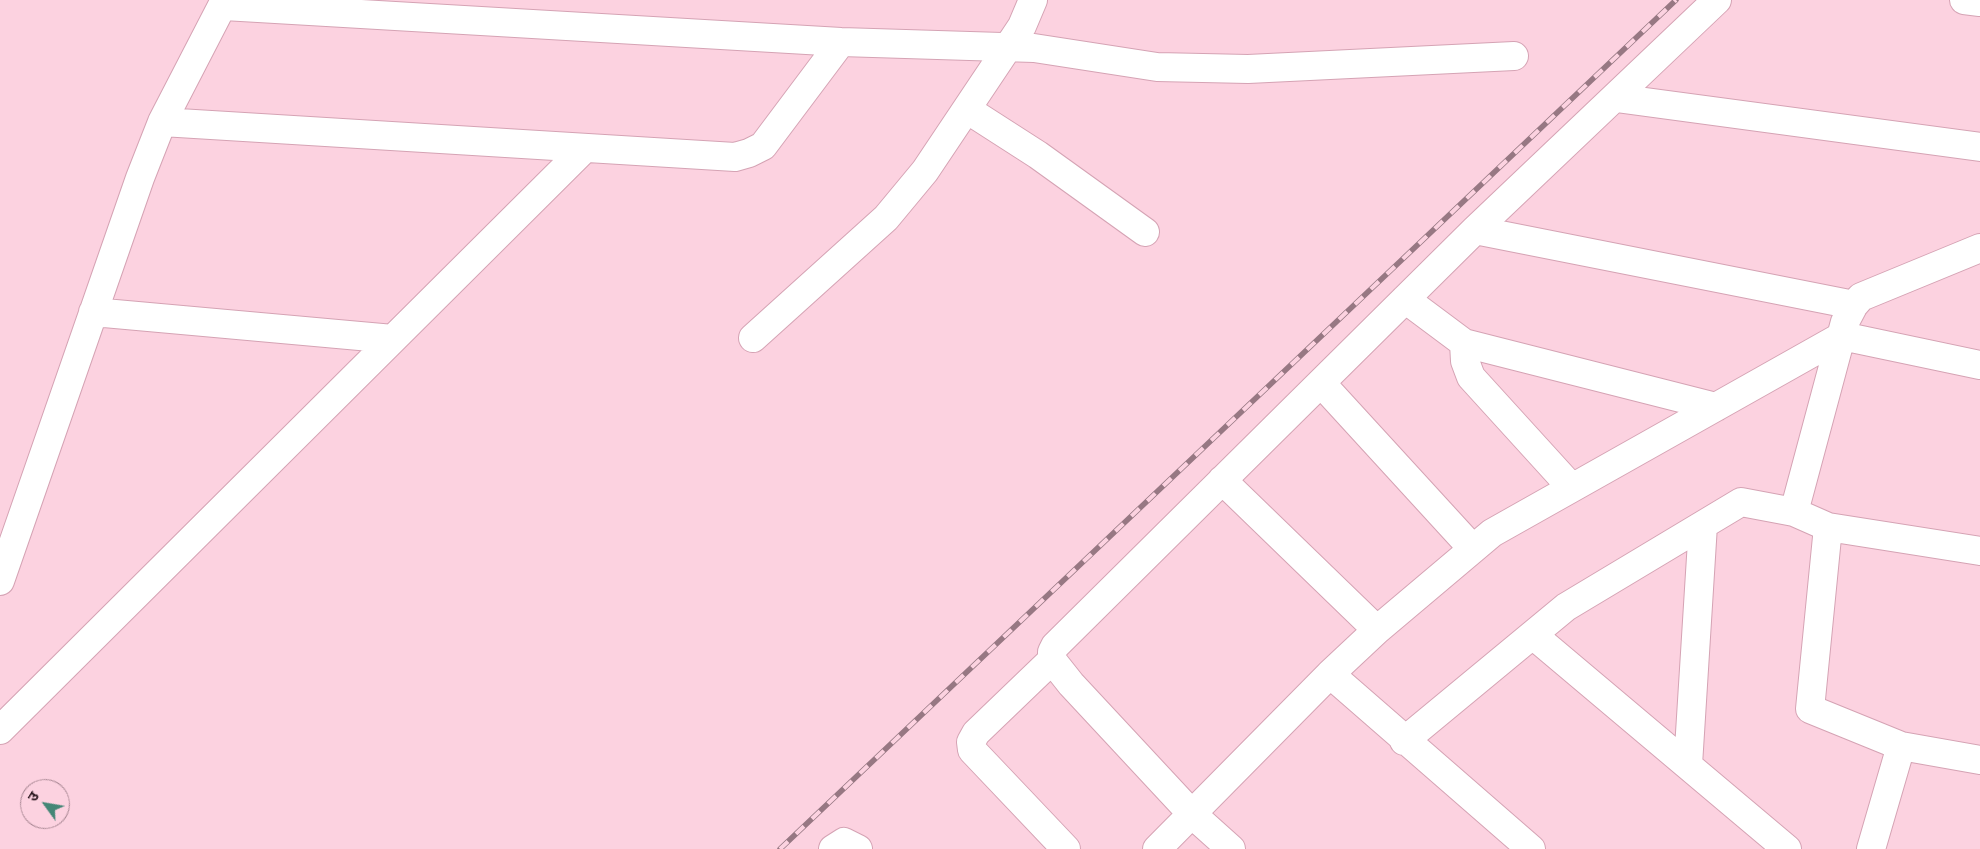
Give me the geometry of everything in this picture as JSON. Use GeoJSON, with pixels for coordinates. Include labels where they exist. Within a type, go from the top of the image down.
{"type":"FeatureCollection","features":[{"type":"Feature","properties":{"kind":"street"},"geometry":{"type":"LineString","coordinates":[[753,338],[886,218],[925,171],[968,110],[1022,26],[1033,0]]}},
{"type":"Feature","properties":{"kind":"street"},"geometry":{"type":"LineString","coordinates":[[1231,849],[1192,814],[1052,660],[1052,652],[1055,646],[1475,230],[1717,0]]}},
{"type":"Feature","properties":{"kind":"street"},"geometry":{"type":"LineString","coordinates":[[1964,0],[1980,2]]}},
{"type":"Feature","properties":{"kind":"street"},"geometry":{"type":"LineString","coordinates":[[0,581],[93,312],[162,122],[225,3],[841,42],[1008,47],[1050,50],[1088,58],[1157,67],[1248,69],[1514,56]]}},
{"type":"Feature","properties":{"kind":"street"},"geometry":{"type":"LineString","coordinates":[[162,122],[735,157],[749,154],[763,146],[841,42]]}},
{"type":"Feature","properties":{"kind":"street"},"geometry":{"type":"LineString","coordinates":[[1616,98],[1980,147]]}},
{"type":"Feature","properties":{"kind":"street"},"geometry":{"type":"LineString","coordinates":[[968,110],[1038,155],[1145,232]]}},
{"type":"Feature","properties":{"kind":"street"},"geometry":{"type":"LineString","coordinates":[[0,730],[585,148]]}},
{"type":"Feature","properties":{"kind":"street"},"geometry":{"type":"LineString","coordinates":[[1475,230],[1854,305]]}},
{"type":"Feature","properties":{"kind":"street"},"geometry":{"type":"LineString","coordinates":[[1794,512],[1845,322],[1854,305],[1861,297],[1980,248]]}},
{"type":"Feature","properties":{"kind":"street"},"geometry":{"type":"LineString","coordinates":[[1405,300],[1464,343],[1716,407]]}},
{"type":"Feature","properties":{"kind":"street"},"geometry":{"type":"LineString","coordinates":[[93,312],[393,340]]}},
{"type":"Feature","properties":{"kind":"street"},"geometry":{"type":"LineString","coordinates":[[1157,849],[1330,674],[1377,630],[1492,533],[1842,336],[1980,365]]}},
{"type":"Feature","properties":{"kind":"street"},"geometry":{"type":"LineString","coordinates":[[1464,343],[1465,361],[1471,377],[1572,488]]}},
{"type":"Feature","properties":{"kind":"street"},"geometry":{"type":"LineString","coordinates":[[1321,383],[1473,549]]}},
{"type":"Feature","properties":{"kind":"street"},"geometry":{"type":"LineString","coordinates":[[1222,480],[1377,630]]}},
{"type":"Feature","properties":{"kind":"street"},"geometry":{"type":"LineString","coordinates":[[1404,741],[1566,607],[1741,502],[1794,512],[1828,527],[1980,551]]}},
{"type":"Feature","properties":{"kind":"street"},"geometry":{"type":"LineString","coordinates":[[1688,765],[1703,525]]}},
{"type":"Feature","properties":{"kind":"street"},"geometry":{"type":"LineString","coordinates":[[1828,527],[1810,709],[1900,746],[1980,760]]}},
{"type":"Feature","properties":{"kind":"street"},"geometry":{"type":"LineString","coordinates":[[1533,635],[1787,849]]}},
{"type":"Feature","properties":{"kind":"street"},"geometry":{"type":"LineString","coordinates":[[1052,660],[976,733],[971,742],[972,750],[1066,849]]}},
{"type":"Feature","properties":{"kind":"street"},"geometry":{"type":"LineString","coordinates":[[1330,674],[1404,741],[1531,849]]}},
{"type":"Feature","properties":{"kind":"street"},"geometry":{"type":"LineString","coordinates":[[1871,849],[1900,746]]}},
{"type":"Feature","properties":{"kind":"street"},"geometry":{"type":"LineString","coordinates":[[833,849],[844,842],[858,849]]}},
{"type":"Feature","properties":{"kind":"railway"},"geometry":{"type":"LineString","coordinates":[[780,849],[1676,0]]}}]}
